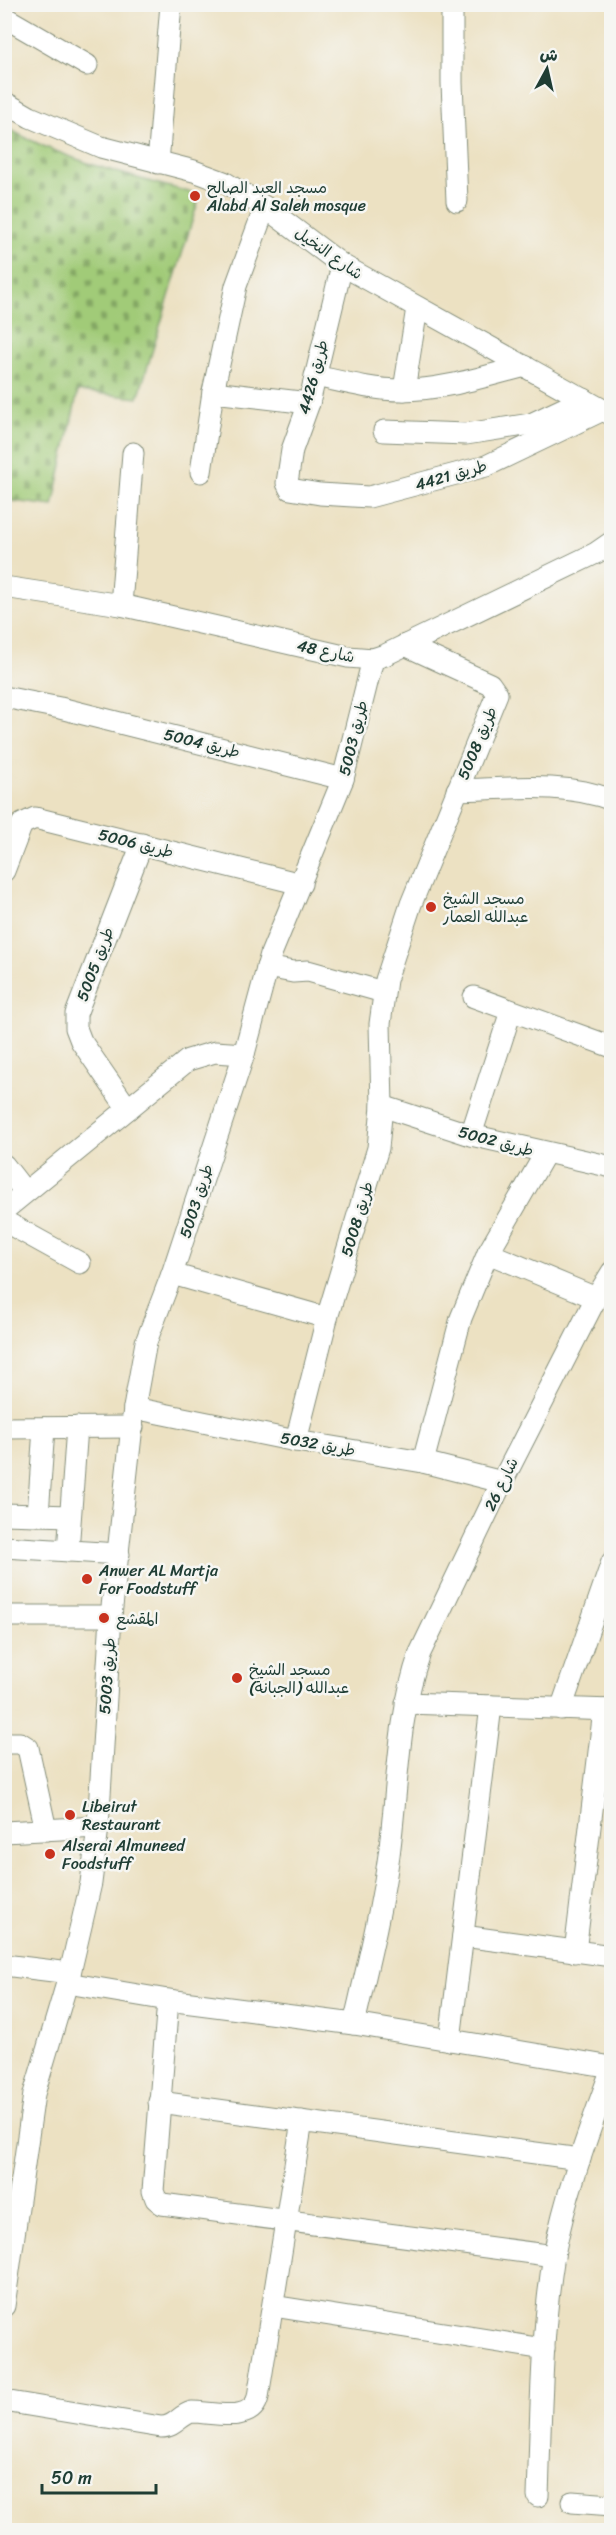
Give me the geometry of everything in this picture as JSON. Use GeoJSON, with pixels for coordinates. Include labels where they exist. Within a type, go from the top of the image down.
{"type":"FeatureCollection","features":[{"type":"Feature","properties":{"kind":"street"},"geometry":{"type":"LineString","coordinates":[[158,163],[171,4]]}},
{"type":"Feature","properties":{"kind":"street"},"geometry":{"type":"LineString","coordinates":[[452,4],[452,83],[457,201]]}},
{"type":"Feature","properties":{"kind":"street"},"geometry":{"type":"LineString","coordinates":[[4,17],[87,65]]}},
{"type":"Feature","properties":{"kind":"street","name":"شارع النخيل"},"geometry":{"type":"LineString","coordinates":[[4,102],[30,117],[101,147],[194,171],[224,182],[265,207],[342,265],[417,309],[607,412]]}},
{"type":"Feature","properties":{"kind":"street"},"geometry":{"type":"LineString","coordinates":[[201,472],[213,392],[236,286],[265,207]]}},
{"type":"Feature","properties":{"kind":"street","name":"طريق 4426"},"geometry":{"type":"LineString","coordinates":[[290,489],[286,483],[292,450],[309,403],[342,265]]}},
{"type":"Feature","properties":{"kind":"street"},"geometry":{"type":"LineString","coordinates":[[404,390],[417,309]]}},
{"type":"Feature","properties":{"kind":"street"},"geometry":{"type":"LineString","coordinates":[[315,376],[385,389],[404,390],[451,385],[525,366]]}},
{"type":"Feature","properties":{"kind":"street"},"geometry":{"type":"LineString","coordinates":[[213,392],[309,403]]}},
{"type":"Feature","properties":{"kind":"street"},"geometry":{"type":"LineString","coordinates":[[384,431],[466,434],[531,424],[584,399]]}},
{"type":"Feature","properties":{"kind":"street","name":"طريق 4421"},"geometry":{"type":"LineString","coordinates":[[290,489],[320,494],[369,497],[486,466],[607,412]]}},
{"type":"Feature","properties":{"kind":"street"},"geometry":{"type":"LineString","coordinates":[[121,605],[133,453]]}},
{"type":"Feature","properties":{"kind":"street","name":"شارع 48"},"geometry":{"type":"LineString","coordinates":[[4,587],[121,605],[348,657],[373,659],[386,655],[596,553],[612,542]]}},
{"type":"Feature","properties":{"kind":"street","name":"طريق 5008"},"geometry":{"type":"LineString","coordinates":[[296,1441],[327,1318],[378,1148],[382,1106],[380,1024],[383,993],[401,933],[497,694],[490,684],[405,645]]}},
{"type":"Feature","properties":{"kind":"street","name":"طريق 5003"},"geometry":{"type":"LineString","coordinates":[[4,2306],[34,2094],[68,1978],[91,1883],[98,1827],[111,1616],[133,1418],[146,1342],[172,1274],[244,1053],[269,961],[343,779],[373,659]]}},
{"type":"Feature","properties":{"kind":"street","name":"طريق 5004"},"geometry":{"type":"LineString","coordinates":[[4,697],[60,708],[343,779]]}},
{"type":"Feature","properties":{"kind":"street"},"geometry":{"type":"LineString","coordinates":[[457,790],[547,788],[574,790],[612,800]]}},
{"type":"Feature","properties":{"kind":"street","name":"طريق 5006"},"geometry":{"type":"LineString","coordinates":[[4,871],[22,824],[35,818],[301,884]]}},
{"type":"Feature","properties":{"kind":"street","name":"طريق 5005"},"geometry":{"type":"LineString","coordinates":[[128,1109],[81,1041],[76,1028],[76,1014],[142,844]]}},
{"type":"Feature","properties":{"kind":"street"},"geometry":{"type":"LineString","coordinates":[[269,961],[301,965],[308,971],[383,993]]}},
{"type":"Feature","properties":{"kind":"street"},"geometry":{"type":"LineString","coordinates":[[474,997],[612,1047]]}},
{"type":"Feature","properties":{"kind":"street"},"geometry":{"type":"LineString","coordinates":[[471,1135],[511,1011]]}},
{"type":"Feature","properties":{"kind":"street"},"geometry":{"type":"LineString","coordinates":[[4,1210],[188,1060],[215,1052],[244,1053]]}},
{"type":"Feature","properties":{"kind":"street","name":"طريق 5002"},"geometry":{"type":"LineString","coordinates":[[382,1106],[471,1135],[545,1154],[612,1167]]}},
{"type":"Feature","properties":{"kind":"street"},"geometry":{"type":"LineString","coordinates":[[423,1462],[461,1318],[488,1253],[545,1154]]}},
{"type":"Feature","properties":{"kind":"street"},"geometry":{"type":"LineString","coordinates":[[4,1165],[25,1192]]}},
{"type":"Feature","properties":{"kind":"street"},"geometry":{"type":"LineString","coordinates":[[4,1221],[80,1263]]}},
{"type":"Feature","properties":{"kind":"street"},"geometry":{"type":"LineString","coordinates":[[488,1253],[596,1298]]}},
{"type":"Feature","properties":{"kind":"street","name":"شارع 26"},"geometry":{"type":"LineString","coordinates":[[354,2024],[379,1914],[389,1853],[395,1777],[406,1703],[420,1653],[502,1482],[596,1298],[612,1272]]}},
{"type":"Feature","properties":{"kind":"street"},"geometry":{"type":"LineString","coordinates":[[172,1274],[327,1318]]}},
{"type":"Feature","properties":{"kind":"street","name":"طريق 5032"},"geometry":{"type":"LineString","coordinates":[[4,1428],[77,1427],[133,1418],[423,1462],[502,1482]]}},
{"type":"Feature","properties":{"kind":"street"},"geometry":{"type":"LineString","coordinates":[[68,1551],[77,1427]]}},
{"type":"Feature","properties":{"kind":"street"},"geometry":{"type":"LineString","coordinates":[[38,1515],[44,1428]]}},
{"type":"Feature","properties":{"kind":"street"},"geometry":{"type":"LineString","coordinates":[[4,1514],[70,1516]]}},
{"type":"Feature","properties":{"kind":"street"},"geometry":{"type":"LineString","coordinates":[[4,1547],[119,1554]]}},
{"type":"Feature","properties":{"kind":"street"},"geometry":{"type":"LineString","coordinates":[[561,1709],[612,1562]]}},
{"type":"Feature","properties":{"kind":"street"},"geometry":{"type":"LineString","coordinates":[[4,1616],[111,1616]]}},
{"type":"Feature","properties":{"kind":"street"},"geometry":{"type":"LineString","coordinates":[[406,1703],[608,1710],[575,1952]]}},
{"type":"Feature","properties":{"kind":"street"},"geometry":{"type":"LineString","coordinates":[[450,2040],[491,1706]]}},
{"type":"Feature","properties":{"kind":"street"},"geometry":{"type":"LineString","coordinates":[[4,1743],[20,1743],[28,1749],[46,1830]]}},
{"type":"Feature","properties":{"kind":"street"},"geometry":{"type":"LineString","coordinates":[[4,1833],[98,1827]]}},
{"type":"Feature","properties":{"kind":"street"},"geometry":{"type":"LineString","coordinates":[[463,1936],[612,1956]]}},
{"type":"Feature","properties":{"kind":"street"},"geometry":{"type":"LineString","coordinates":[[4,1965],[168,2000],[354,2024],[612,2067],[580,2159],[554,2256],[544,2349],[538,2496]]}},
{"type":"Feature","properties":{"kind":"street"},"geometry":{"type":"LineString","coordinates":[[168,2000],[153,2191],[162,2204],[554,2256]]}},
{"type":"Feature","properties":{"kind":"street"},"geometry":{"type":"LineString","coordinates":[[159,2102],[580,2159]]}},
{"type":"Feature","properties":{"kind":"street"},"geometry":{"type":"LineString","coordinates":[[4,2401],[161,2427],[171,2426],[184,2415],[192,2412],[236,2414],[248,2412],[257,2403],[302,2121]]}},
{"type":"Feature","properties":{"kind":"street"},"geometry":{"type":"LineString","coordinates":[[273,2306],[544,2349]]}},
{"type":"Feature","properties":{"kind":"street"},"geometry":{"type":"LineString","coordinates":[[572,2502],[612,2505]]}},
{"type":"Feature","properties":{"kind":"green space"},"geometry":{"type":"Polygon","coordinates":[[[5,127],[75,159],[200,195],[138,398],[78,391],[53,506],[5,500],[5,127]]]}},
{"type":"Feature","properties":{"kind":"place","name":"مسجد العبد الصالح Alabd Al Saleh mosque"},"geometry":{"type":"Point","coordinates":[195,196]}},
{"type":"Feature","properties":{"kind":"place","name":"مسجد الشيخ عبدالله العمار"},"geometry":{"type":"Point","coordinates":[431,907]}},
{"type":"Feature","properties":{"kind":"place","name":"Anwer AL Martja For Foodstuff"},"geometry":{"type":"Point","coordinates":[87,1579]}},
{"type":"Feature","properties":{"kind":"place","name":"المقشع"},"geometry":{"type":"Point","coordinates":[104,1618]}},
{"type":"Feature","properties":{"kind":"place","name":"مسجد الشيخ عبدالله (الجبانة)"},"geometry":{"type":"Point","coordinates":[237,1678]}},
{"type":"Feature","properties":{"kind":"place","name":"Libeirut Restaurant"},"geometry":{"type":"Point","coordinates":[70,1815]}},
{"type":"Feature","properties":{"kind":"place","name":"Alserai Almuneed Foodstuff"},"geometry":{"type":"Point","coordinates":[50,1854]}}]}
